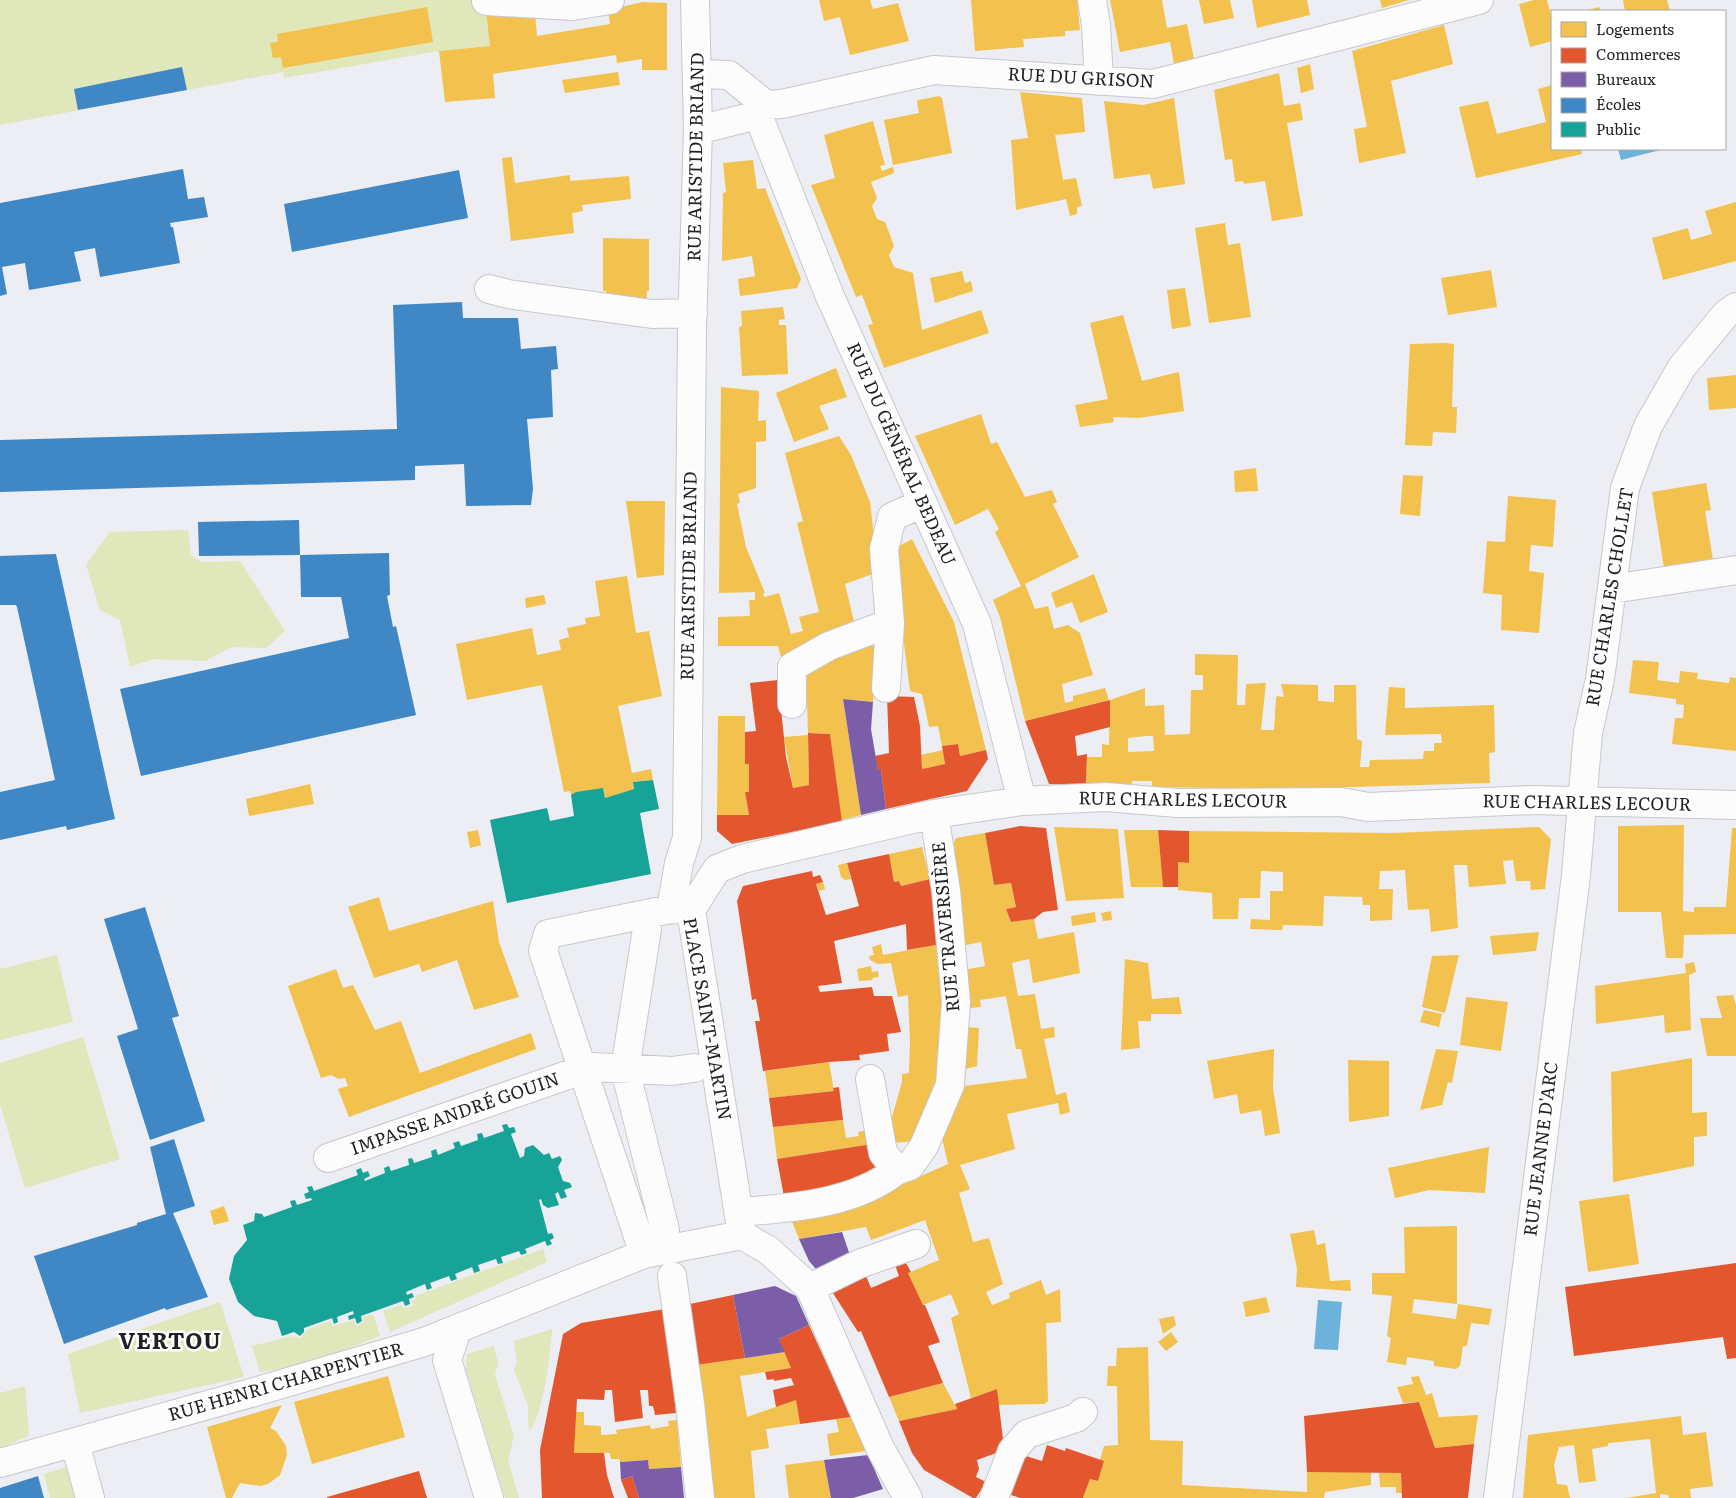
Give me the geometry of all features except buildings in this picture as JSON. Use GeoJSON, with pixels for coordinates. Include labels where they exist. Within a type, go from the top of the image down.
{"type":"FeatureCollection","features":[{"type":"Feature","properties":{"kind":"street"},"geometry":{"type":"LineString","coordinates":[[486,1],[573,6],[610,0]]}},
{"type":"Feature","properties":{"kind":"street","name":"RUE ARISTIDE BRIAND"},"geometry":{"type":"LineString","coordinates":[[681,910],[679,863],[687,838],[693,313],[698,130],[695,0]]}},
{"type":"Feature","properties":{"kind":"street"},"geometry":{"type":"LineString","coordinates":[[1092,0],[1096,25],[1099,81]]}},
{"type":"Feature","properties":{"kind":"street","name":"RUE DU GRISON"},"geometry":{"type":"LineString","coordinates":[[698,130],[782,104],[934,70],[1153,84],[1479,0]]}},
{"type":"Feature","properties":{"kind":"street"},"geometry":{"type":"LineString","coordinates":[[698,74],[729,75],[762,110]]}},
{"type":"Feature","properties":{"kind":"street","name":"RUE DU GÉNÉRAL BEDEAU"},"geometry":{"type":"LineString","coordinates":[[762,110],[829,294],[977,624],[1022,800]]}},
{"type":"Feature","properties":{"kind":"street"},"geometry":{"type":"LineString","coordinates":[[489,289],[508,294],[652,314],[693,313]]}},
{"type":"Feature","properties":{"kind":"street","name":"RUE CHARLES CHOLLET"},"geometry":{"type":"LineString","coordinates":[[1581,800],[1588,733],[1600,679],[1625,488],[1648,426],[1682,368],[1726,314],[1736,307]]}},
{"type":"Feature","properties":{"kind":"street"},"geometry":{"type":"LineString","coordinates":[[886,688],[890,623],[884,549],[892,517],[923,503]]}},
{"type":"Feature","properties":{"kind":"street"},"geometry":{"type":"LineString","coordinates":[[1612,589],[1736,570]]}},
{"type":"Feature","properties":{"kind":"street"},"geometry":{"type":"LineString","coordinates":[[792,704],[792,666],[829,646],[890,623]]}},
{"type":"Feature","properties":{"kind":"street","name":"RUE CHARLES LECOUR"},"geometry":{"type":"LineString","coordinates":[[717,869],[742,859],[934,814],[1022,800],[1106,797],[1176,803],[1341,802],[1368,807],[1532,800],[1581,800],[1736,806]]}},
{"type":"Feature","properties":{"kind":"street","name":"RUE JEANNE D'ARC"},"geometry":{"type":"LineString","coordinates":[[1498,1498],[1576,875],[1581,800]]}},
{"type":"Feature","properties":{"kind":"street","name":"RUE TRAVERSIÈRE"},"geometry":{"type":"LineString","coordinates":[[741,1224],[787,1208],[860,1192],[883,1182],[897,1170],[910,1166],[924,1146],[950,1085],[956,1002],[946,891],[934,814]]}},
{"type":"Feature","properties":{"kind":"street"},"geometry":{"type":"LineString","coordinates":[[681,910],[717,869],[703,861],[687,838]]}},
{"type":"Feature","properties":{"kind":"street","name":"PLACE SAINT-MARTIN"},"geometry":{"type":"LineString","coordinates":[[644,1254],[588,1068],[543,951],[548,934],[681,910],[741,1224]]}},
{"type":"Feature","properties":{"kind":"street"},"geometry":{"type":"LineString","coordinates":[[648,929],[625,1069],[656,1219]]}},
{"type":"Feature","properties":{"kind":"street"},"geometry":{"type":"LineString","coordinates":[[588,1068],[672,1071],[694,1068]]}},
{"type":"Feature","properties":{"kind":"street","name":"IMPASSE ANDRÉ GOUIN"},"geometry":{"type":"LineString","coordinates":[[328,1158],[588,1068]]}},
{"type":"Feature","properties":{"kind":"street"},"geometry":{"type":"LineString","coordinates":[[870,1079],[883,1153],[897,1170]]}},
{"type":"Feature","properties":{"kind":"street"},"geometry":{"type":"LineString","coordinates":[[644,1254],[741,1224],[810,1288],[880,1448],[908,1498]]}},
{"type":"Feature","properties":{"kind":"street"},"geometry":{"type":"LineString","coordinates":[[810,1288],[860,1264],[916,1244]]}},
{"type":"Feature","properties":{"kind":"street","name":"RUE HENRI CHARPENTIER"},"geometry":{"type":"LineString","coordinates":[[0,1463],[258,1391],[457,1330],[644,1254]]}},
{"type":"Feature","properties":{"kind":"street"},"geometry":{"type":"LineString","coordinates":[[672,1276],[690,1404],[700,1498]]}},
{"type":"Feature","properties":{"kind":"street"},"geometry":{"type":"LineString","coordinates":[[457,1330],[447,1360],[489,1498]]}},
{"type":"Feature","properties":{"kind":"street"},"geometry":{"type":"LineString","coordinates":[[994,1498],[1012,1451],[1027,1434],[1076,1418],[1083,1412]]}},
{"type":"Feature","properties":{"kind":"street"},"geometry":{"type":"LineString","coordinates":[[76,1443],[90,1498]]}},
{"type":"Feature","properties":{"kind":"green space"},"geometry":{"type":"Polygon","coordinates":[[[0,0],[486,0],[490,46],[439,51],[284,78],[283,72],[0,125],[0,0]]]}},
{"type":"Feature","properties":{"kind":"green space"},"geometry":{"type":"Polygon","coordinates":[[[188,530],[191,555],[201,562],[240,561],[285,631],[266,648],[232,647],[205,661],[154,659],[130,667],[120,620],[100,610],[86,565],[110,532],[188,530]]]}},
{"type":"Feature","properties":{"kind":"green space"},"geometry":{"type":"Polygon","coordinates":[[[57,955],[73,1022],[0,1040],[0,969],[57,955]]]}},
{"type":"Feature","properties":{"kind":"green space"},"geometry":{"type":"Polygon","coordinates":[[[83,1037],[120,1159],[25,1188],[0,1105],[0,1063],[83,1037]]]}},
{"type":"Feature","properties":{"kind":"green space"},"geometry":{"type":"Polygon","coordinates":[[[543,1249],[547,1262],[390,1332],[383,1311],[401,1305],[404,1308],[414,1305],[412,1300],[416,1299],[415,1296],[543,1249]]]}},
{"type":"Feature","properties":{"kind":"green space"},"geometry":{"type":"Polygon","coordinates":[[[220,1302],[244,1377],[80,1413],[68,1354],[220,1302]]]}},
{"type":"Feature","properties":{"kind":"green space"},"geometry":{"type":"Polygon","coordinates":[[[373,1314],[380,1336],[305,1365],[260,1372],[252,1346],[293,1336],[301,1338],[306,1330],[330,1321],[333,1326],[354,1320],[356,1326],[364,1322],[363,1317],[373,1314]]]}},
{"type":"Feature","properties":{"kind":"green space"},"geometry":{"type":"Polygon","coordinates":[[[552,1329],[548,1366],[539,1411],[535,1423],[530,1430],[528,1425],[528,1406],[514,1370],[517,1362],[514,1341],[552,1329]]]}},
{"type":"Feature","properties":{"kind":"green space"},"geometry":{"type":"Polygon","coordinates":[[[494,1346],[498,1363],[495,1375],[514,1436],[508,1460],[519,1498],[505,1498],[466,1369],[467,1354],[494,1346]]]}},
{"type":"Feature","properties":{"kind":"green space"},"geometry":{"type":"Polygon","coordinates":[[[25,1386],[29,1436],[0,1448],[0,1393],[25,1386]]]}},
{"type":"Feature","properties":{"kind":"green space"},"geometry":{"type":"Polygon","coordinates":[[[72,1465],[81,1498],[50,1498],[44,1474],[72,1465]]]}},
{"type":"Feature","properties":{"kind":"water"},"geometry":{"type":"Polygon","coordinates":[[[1618,150],[1660,150],[1621,160],[1618,150]]]}},
{"type":"Feature","properties":{"kind":"water"},"geometry":{"type":"Polygon","coordinates":[[[1318,1300],[1342,1302],[1338,1350],[1314,1349],[1318,1300]]]}},
{"type":"Feature","properties":{"kind":"district","name":"VERTOU"},"geometry":{"type":"Point","coordinates":[170,1341]}}]}
